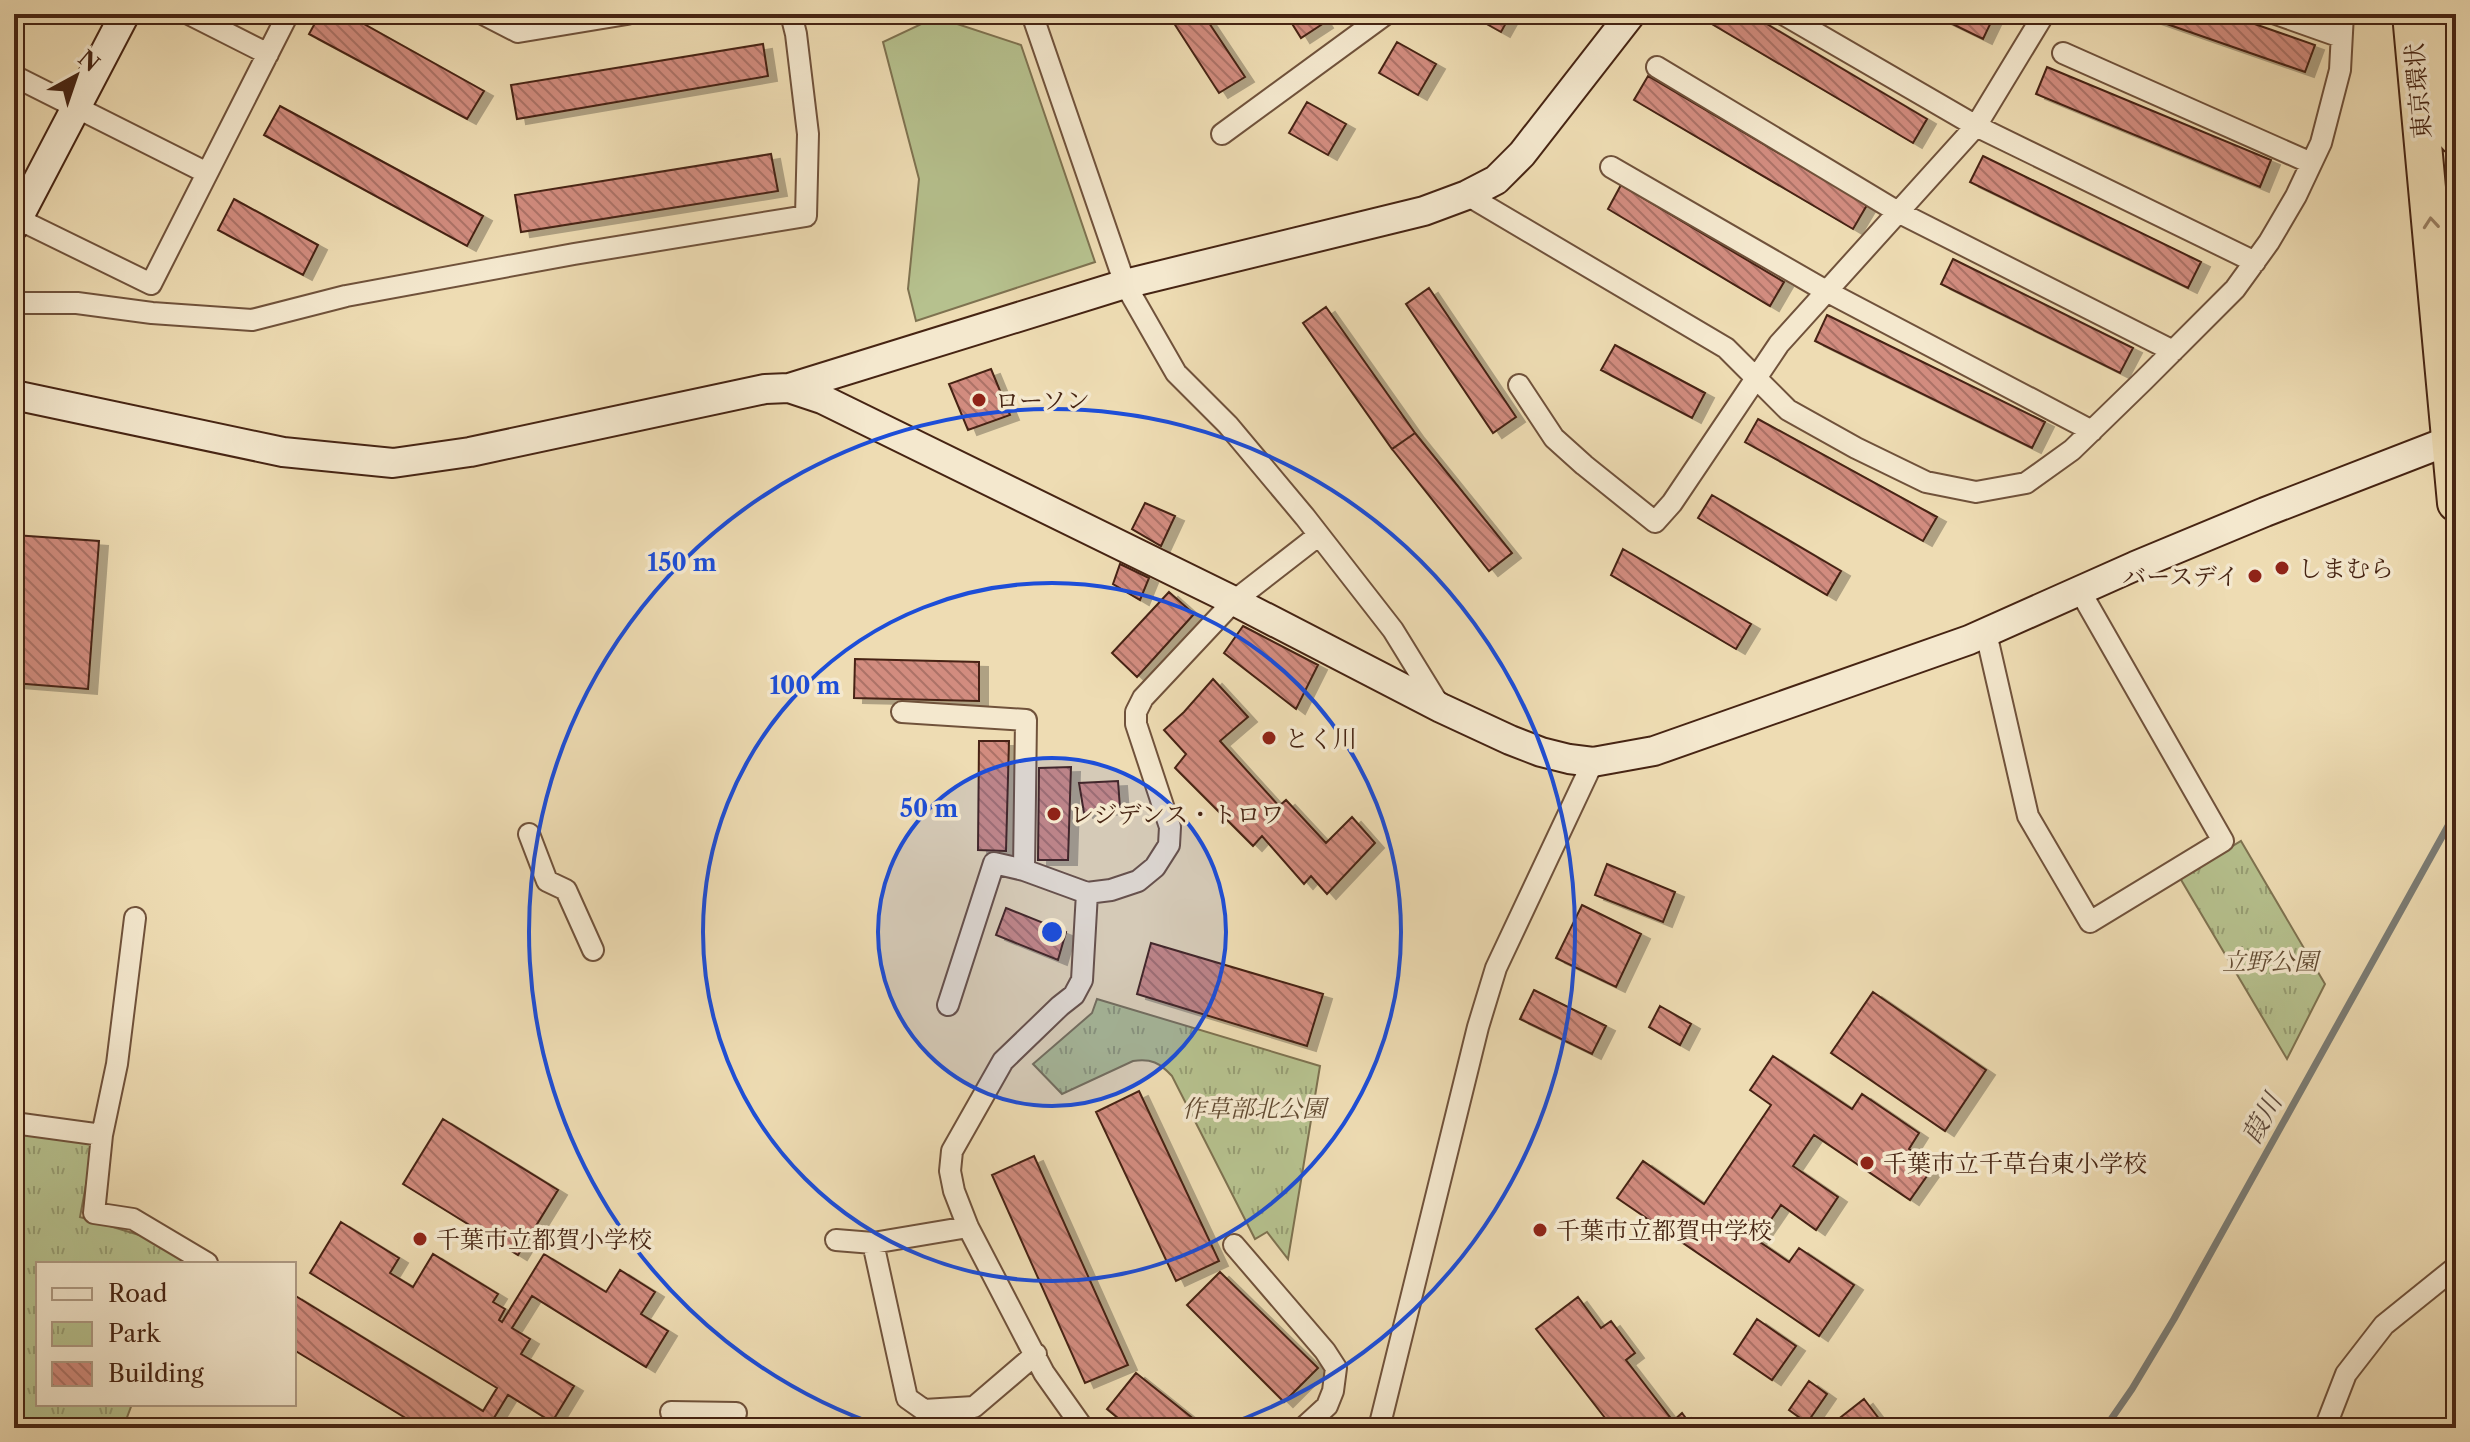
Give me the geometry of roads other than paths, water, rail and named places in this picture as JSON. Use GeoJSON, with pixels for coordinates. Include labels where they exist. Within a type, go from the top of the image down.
{"type":"FeatureCollection","features":[{"type":"Feature","properties":{"kind":"highway","name":"東京環状"},"geometry":{"type":"LineString","coordinates":[[2411,14],[2454,439],[2456,503]]}},
{"type":"Feature","properties":{"kind":"highway"},"geometry":{"type":"LineString","coordinates":[[2443,14],[2456,136]]}},
{"type":"Feature","properties":{"kind":"street"},"geometry":{"type":"LineString","coordinates":[[125,14],[15,221],[151,284],[288,14]]}},
{"type":"Feature","properties":{"kind":"street"},"geometry":{"type":"LineString","coordinates":[[189,14],[268,54]]}},
{"type":"Feature","properties":{"kind":"street"},"geometry":{"type":"LineString","coordinates":[[483,14],[518,32],[627,14]]}},
{"type":"Feature","properties":{"kind":"street"},"geometry":{"type":"LineString","coordinates":[[14,303],[77,303],[152,313],[252,320],[346,296],[806,216],[808,134],[791,14]]}},
{"type":"Feature","properties":{"kind":"street"},"geometry":{"type":"LineString","coordinates":[[1032,14],[1125,284],[1176,373],[1228,425],[1319,535],[1393,630],[1441,708]]}},
{"type":"Feature","properties":{"kind":"street"},"geometry":{"type":"LineString","coordinates":[[1222,134],[1386,14]]}},
{"type":"Feature","properties":{"kind":"street"},"geometry":{"type":"LineString","coordinates":[[14,395],[283,452],[393,463],[470,452],[765,389],[789,388],[1125,284],[1424,211],[1467,195],[1496,180],[1522,154],[1631,14]]}},
{"type":"Feature","properties":{"kind":"street"},"geometry":{"type":"LineString","coordinates":[[1783,14],[1976,126],[2255,262]]}},
{"type":"Feature","properties":{"kind":"street"},"geometry":{"type":"LineString","coordinates":[[1519,385],[1554,438],[1655,522],[1672,503],[1779,344],[1976,126],[2044,14]]}},
{"type":"Feature","properties":{"kind":"street"},"geometry":{"type":"LineString","coordinates":[[2276,14],[2341,37]]}},
{"type":"Feature","properties":{"kind":"street"},"geometry":{"type":"LineString","coordinates":[[1467,195],[1726,348],[1788,410],[1856,448],[1926,482],[1976,492],[2026,483],[2072,450],[2092,431],[2235,289],[2255,262],[2296,196],[2321,143],[2340,70],[2343,14]]}},
{"type":"Feature","properties":{"kind":"street"},"geometry":{"type":"LineString","coordinates":[[2063,53],[2311,163]]}},
{"type":"Feature","properties":{"kind":"street"},"geometry":{"type":"LineString","coordinates":[[1657,67],[1898,212],[2173,351]]}},
{"type":"Feature","properties":{"kind":"street"},"geometry":{"type":"LineString","coordinates":[[14,76],[207,173]]}},
{"type":"Feature","properties":{"kind":"street"},"geometry":{"type":"LineString","coordinates":[[1611,167],[1826,291],[2092,431]]}},
{"type":"Feature","properties":{"kind":"street"},"geometry":{"type":"LineString","coordinates":[[789,388],[822,399],[1234,601],[1441,708],[1541,752],[1593,762],[1654,751],[1986,633],[2252,517],[2454,439]]}},
{"type":"Feature","properties":{"kind":"street"},"geometry":{"type":"LineString","coordinates":[[948,1005],[994,863],[1024,870],[1087,893],[1111,890],[1138,881],[1155,867],[1169,845],[1170,827],[1136,724],[1136,712],[1143,698],[1234,601],[1319,535]]}},
{"type":"Feature","properties":{"kind":"street"},"geometry":{"type":"LineString","coordinates":[[1986,633],[2028,816],[2090,922],[2223,841],[2080,591]]}},
{"type":"Feature","properties":{"kind":"street"},"geometry":{"type":"LineString","coordinates":[[902,712],[1026,720],[1024,870]]}},
{"type":"Feature","properties":{"kind":"street"},"geometry":{"type":"LineString","coordinates":[[1379,1428],[1478,1027],[1496,968],[1593,762]]}},
{"type":"Feature","properties":{"kind":"street"},"geometry":{"type":"LineString","coordinates":[[529,834],[547,881],[566,890],[593,950]]}},
{"type":"Feature","properties":{"kind":"street"},"geometry":{"type":"LineString","coordinates":[[1083,1428],[1044,1373],[968,1227],[950,1171],[952,1151],[1003,1061],[1074,995],[1082,980],[1087,893]]}},
{"type":"Feature","properties":{"kind":"street"},"geometry":{"type":"LineString","coordinates":[[135,918],[117,1064],[102,1135],[94,1213],[133,1219],[205,1262]]}},
{"type":"Feature","properties":{"kind":"street"},"geometry":{"type":"LineString","coordinates":[[14,1123],[102,1135]]}},
{"type":"Feature","properties":{"kind":"street"},"geometry":{"type":"LineString","coordinates":[[836,1240],[873,1243],[968,1227]]}},
{"type":"Feature","properties":{"kind":"street"},"geometry":{"type":"LineString","coordinates":[[873,1243],[907,1398],[924,1410],[974,1407],[1036,1354]]}},
{"type":"Feature","properties":{"kind":"street"},"geometry":{"type":"LineString","coordinates":[[1234,1245],[1336,1368],[1327,1406],[1303,1428]]}},
{"type":"Feature","properties":{"kind":"street"},"geometry":{"type":"LineString","coordinates":[[2325,1428],[2346,1374],[2384,1325],[2456,1267]]}},
{"type":"Feature","properties":{"kind":"street"},"geometry":{"type":"LineString","coordinates":[[671,1412],[736,1413]]}},
{"type":"Feature","properties":{"kind":"waterway","name":"葭川"},"geometry":{"type":"LineString","coordinates":[[2105,1428],[2174,1319],[2448,826]]}},
{"type":"Feature","properties":{"kind":"place","name":"ローソン"},"geometry":{"type":"Point","coordinates":[979,400]}},
{"type":"Feature","properties":{"kind":"place","name":"しまむら"},"geometry":{"type":"Point","coordinates":[2282,568]}},
{"type":"Feature","properties":{"kind":"place","name":"バースデイ"},"geometry":{"type":"Point","coordinates":[2255,576]}},
{"type":"Feature","properties":{"kind":"place","name":"とく川"},"geometry":{"type":"Point","coordinates":[1269,738]}},
{"type":"Feature","properties":{"kind":"place","name":"レジデンス・トロワ"},"geometry":{"type":"Point","coordinates":[1054,814]}},
{"type":"Feature","properties":{"kind":"place","name":"千葉市立千草台東小学校"},"geometry":{"type":"Point","coordinates":[1867,1163]}},
{"type":"Feature","properties":{"kind":"place","name":"千葉市立都賀中学校"},"geometry":{"type":"Point","coordinates":[1540,1230]}},
{"type":"Feature","properties":{"kind":"place","name":"千葉市立都賀小学校"},"geometry":{"type":"Point","coordinates":[420,1239]}},
{"type":"Feature","properties":{"kind":"park label","name":"立野公園"},"geometry":{"type":"Point","coordinates":[2270,961]}},
{"type":"Feature","properties":{"kind":"park label","name":"作草部北公園"},"geometry":{"type":"Point","coordinates":[1254,1108]}}]}
